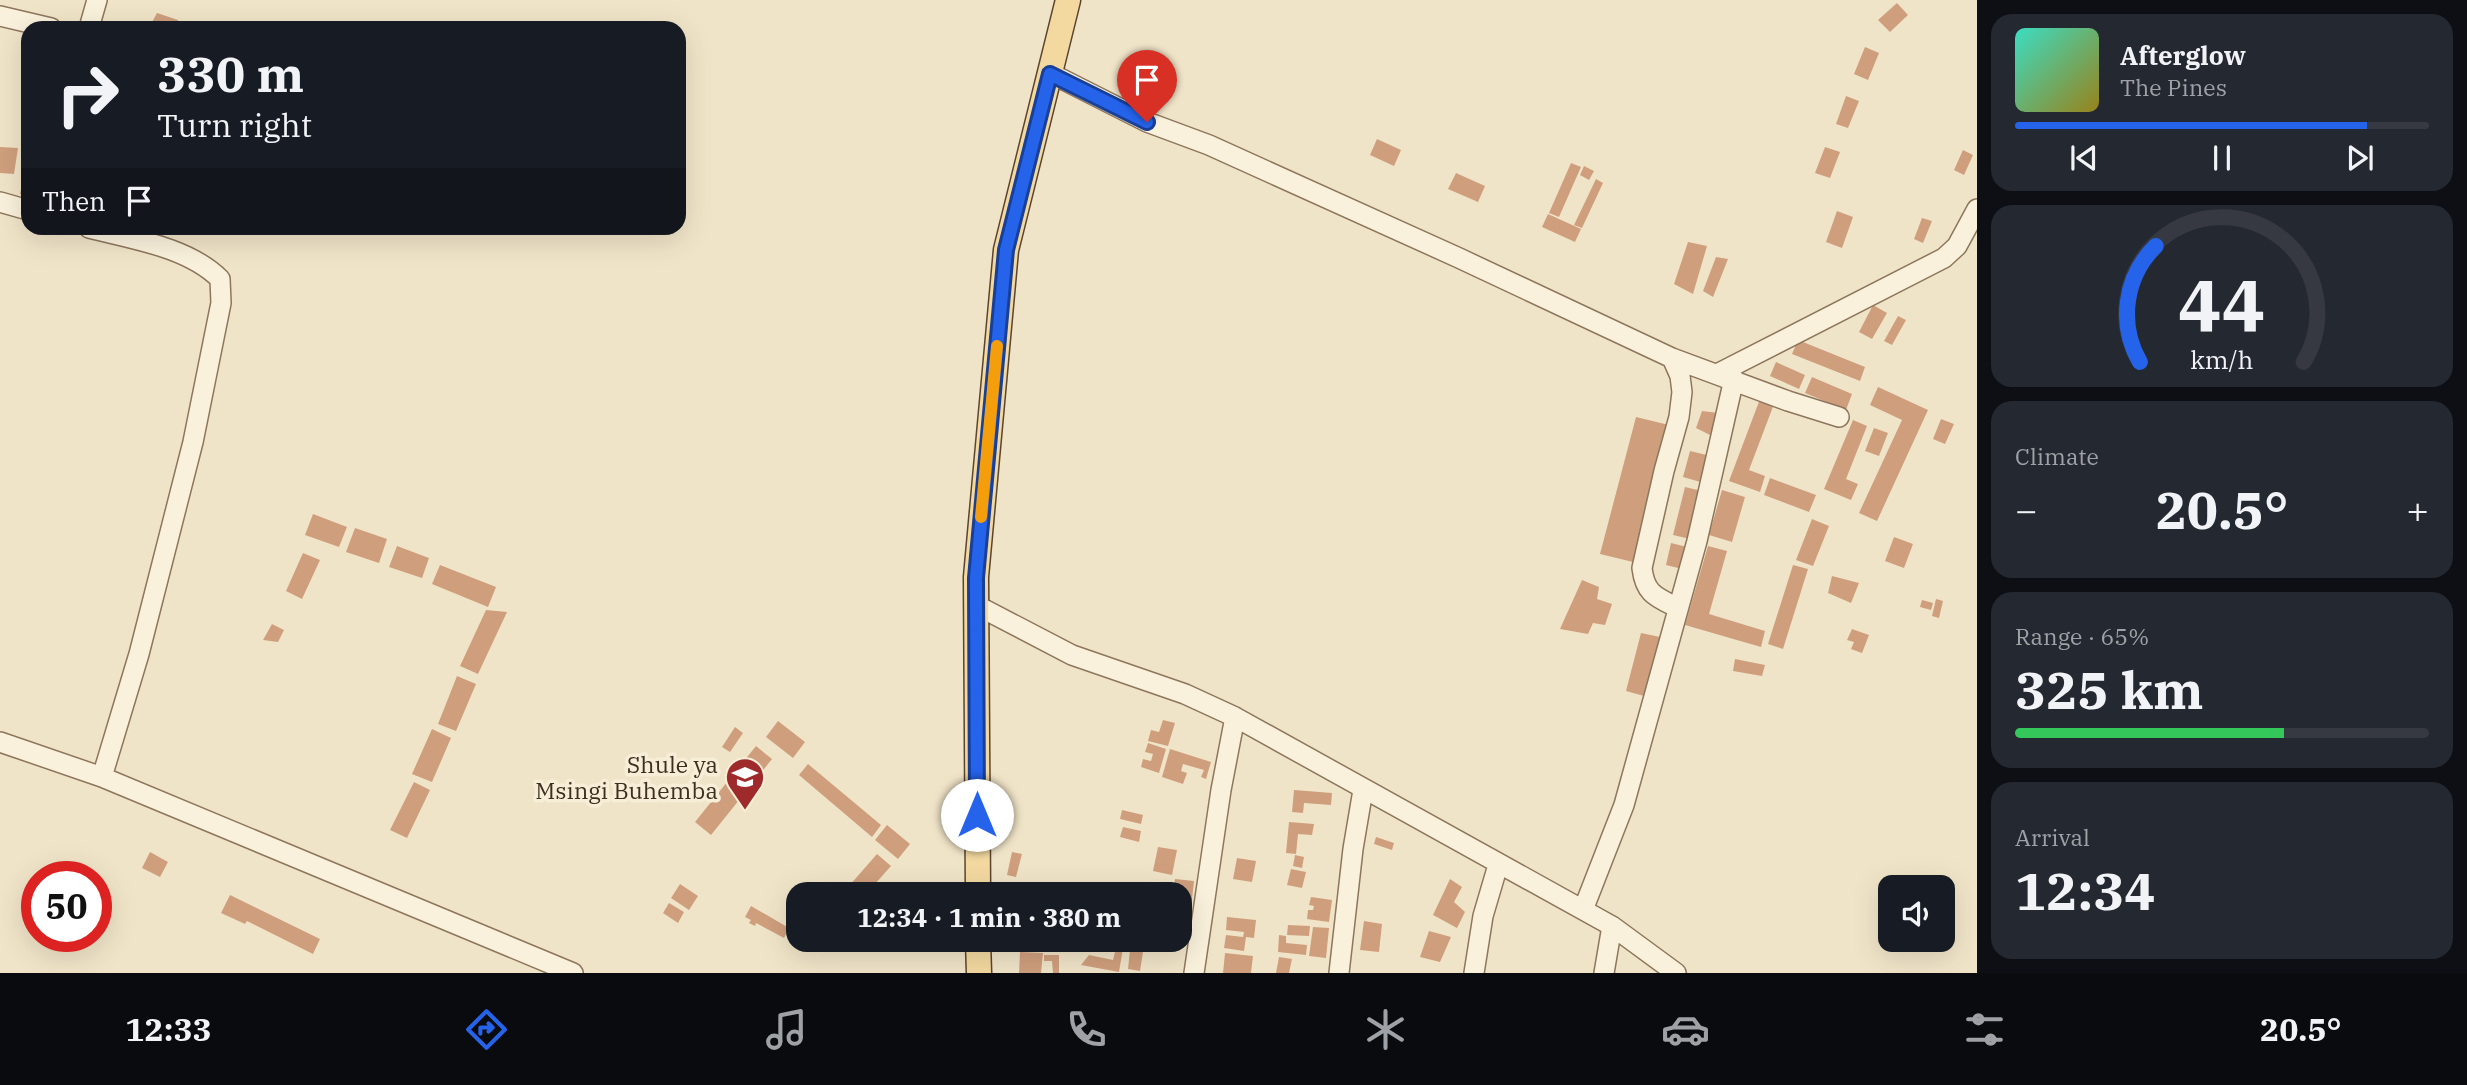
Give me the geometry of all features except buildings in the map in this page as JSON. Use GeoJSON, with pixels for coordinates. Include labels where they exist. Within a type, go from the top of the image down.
{"type":"FeatureCollection","features":[{"type":"Feature","properties":{"kind":"main road"},"geometry":{"type":"LineString","coordinates":[[978,882],[976,578],[1006,250],[1068,0]]}},
{"type":"Feature","properties":{"kind":"main road"},"geometry":{"type":"LineString","coordinates":[[978,952],[979,973]]}},
{"type":"Feature","properties":{"kind":"street"},"geometry":{"type":"LineString","coordinates":[[91,21],[97,0]]}},
{"type":"Feature","properties":{"kind":"street"},"geometry":{"type":"LineString","coordinates":[[0,16],[21,21]]}},
{"type":"Feature","properties":{"kind":"street"},"geometry":{"type":"LineString","coordinates":[[1050,74],[1147,122],[1209,145],[1672,358],[1839,418]]}},
{"type":"Feature","properties":{"kind":"street"},"geometry":{"type":"LineString","coordinates":[[0,202],[21,208]]}},
{"type":"Feature","properties":{"kind":"street"},"geometry":{"type":"LineString","coordinates":[[1725,377],[1944,258],[1957,246],[1977,209]]}},
{"type":"Feature","properties":{"kind":"street"},"geometry":{"type":"LineString","coordinates":[[102,777],[139,654],[193,442],[221,303],[220,279],[208,268],[158,247],[114,235]]}},
{"type":"Feature","properties":{"kind":"street"},"geometry":{"type":"LineString","coordinates":[[1672,358],[1680,376],[1681,405],[1642,568],[1644,582],[1653,595],[1678,608]]}},
{"type":"Feature","properties":{"kind":"street"},"geometry":{"type":"LineString","coordinates":[[1583,910],[1624,805],[1697,541],[1725,377]]}},
{"type":"Feature","properties":{"kind":"street"},"geometry":{"type":"LineString","coordinates":[[976,605],[1072,656],[1185,694],[1235,718],[1612,926],[1676,973]]}},
{"type":"Feature","properties":{"kind":"street"},"geometry":{"type":"LineString","coordinates":[[1194,973],[1235,718]]}},
{"type":"Feature","properties":{"kind":"street"},"geometry":{"type":"LineString","coordinates":[[0,742],[102,777],[573,973]]}},
{"type":"Feature","properties":{"kind":"street"},"geometry":{"type":"LineString","coordinates":[[1339,973],[1353,849],[1363,790]]}},
{"type":"Feature","properties":{"kind":"street"},"geometry":{"type":"LineString","coordinates":[[1474,973],[1483,916],[1498,865]]}},
{"type":"Feature","properties":{"kind":"street"},"geometry":{"type":"LineString","coordinates":[[1604,973],[1612,926]]}},
{"type":"Feature","properties":{"kind":"slow traffic"},"geometry":{"type":"LineString","coordinates":[[981,517],[997,346]]}},
{"type":"Feature","properties":{"kind":"place","name":"Shule ya Msingi Buhemba"},"geometry":{"type":"Point","coordinates":[745,811]}},
{"type":"Feature","properties":{"kind":"route"},"geometry":{"type":"LineString","coordinates":[[977,815],[976,578],[1006,250],[1050,74],[1147,122]]}}]}
